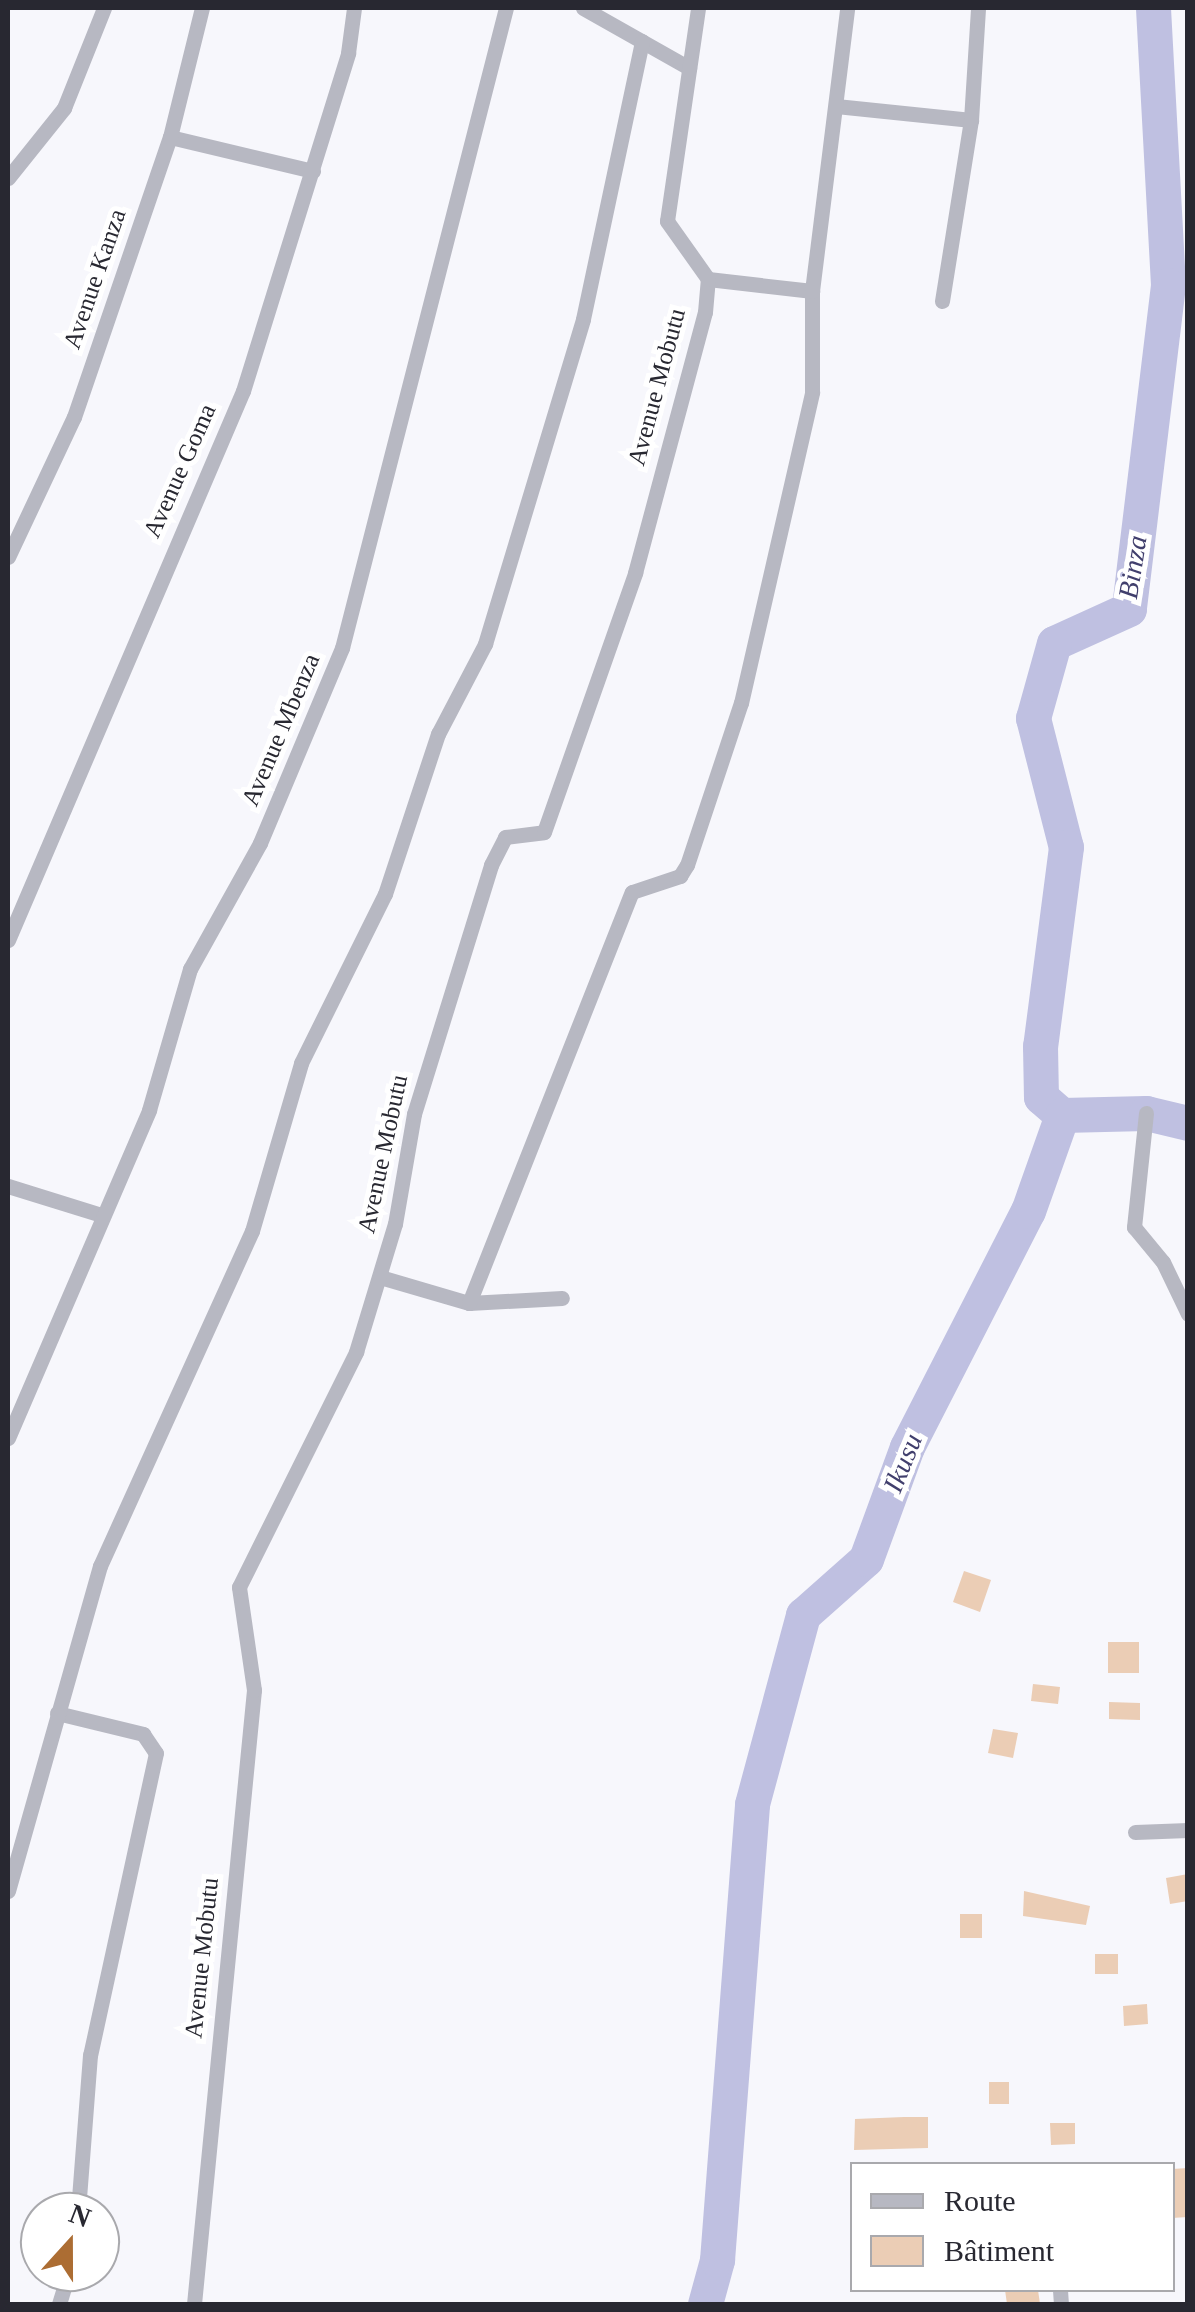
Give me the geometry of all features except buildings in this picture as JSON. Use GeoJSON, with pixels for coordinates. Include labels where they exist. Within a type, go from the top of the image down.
{"type":"FeatureCollection","features":[{"type":"Feature","properties":{"kind":"street"},"geometry":{"type":"LineString","coordinates":[[8,178],[64,108],[104,8]]}},
{"type":"Feature","properties":{"kind":"street","name":"Avenue Kanza"},"geometry":{"type":"LineString","coordinates":[[10,549],[74,416],[170,137],[202,8]]}},
{"type":"Feature","properties":{"kind":"street","name":"Avenue Goma"},"geometry":{"type":"LineString","coordinates":[[8,940],[243,391],[313,171],[354,8]]}},
{"type":"Feature","properties":{"kind":"street","name":"Avenue Mbenza"},"geometry":{"type":"LineString","coordinates":[[8,1438],[98,1214],[149,1110],[190,969],[260,843],[337,662],[506,8]]}},
{"type":"Feature","properties":{"kind":"street"},"geometry":{"type":"LineString","coordinates":[[583,8],[689,68]]}},
{"type":"Feature","properties":{"kind":"street","name":"Avenue Mobutu"},"geometry":{"type":"LineString","coordinates":[[194,2304],[254,1690],[239,1587],[337,1401],[380,1278],[414,1114],[490,864],[505,837],[544,832],[635,573],[708,279],[666,221],[698,8]]}},
{"type":"Feature","properties":{"kind":"street"},"geometry":{"type":"LineString","coordinates":[[469,1302],[632,892],[680,876],[687,865],[741,703],[801,461],[812,392],[812,291],[847,8]]}},
{"type":"Feature","properties":{"kind":"street"},"geometry":{"type":"LineString","coordinates":[[942,301],[971,120],[978,8]]}},
{"type":"Feature","properties":{"kind":"street"},"geometry":{"type":"LineString","coordinates":[[8,1891],[100,1566],[252,1230],[301,1063],[385,894],[438,734],[484,644],[583,319],[642,41]]}},
{"type":"Feature","properties":{"kind":"street"},"geometry":{"type":"LineString","coordinates":[[836,106],[971,120]]}},
{"type":"Feature","properties":{"kind":"street"},"geometry":{"type":"LineString","coordinates":[[170,137],[313,171]]}},
{"type":"Feature","properties":{"kind":"street"},"geometry":{"type":"LineString","coordinates":[[708,279],[812,291]]}},
{"type":"Feature","properties":{"kind":"street"},"geometry":{"type":"LineString","coordinates":[[1146,1113],[1134,1228],[1163,1262],[1188,1314]]}},
{"type":"Feature","properties":{"kind":"street"},"geometry":{"type":"LineString","coordinates":[[8,1186],[98,1214]]}},
{"type":"Feature","properties":{"kind":"street"},"geometry":{"type":"LineString","coordinates":[[380,1278],[469,1302],[562,1298]]}},
{"type":"Feature","properties":{"kind":"street"},"geometry":{"type":"LineString","coordinates":[[56,1713],[143,1734],[156,1753],[90,2055],[80,2192]]}},
{"type":"Feature","properties":{"kind":"street"},"geometry":{"type":"LineString","coordinates":[[1135,1832],[1188,1830]]}},
{"type":"Feature","properties":{"kind":"waterway","name":"Binza"},"geometry":{"type":"LineString","coordinates":[[1153,8],[1168,285],[1129,609],[1054,643],[1033,718],[1066,847],[1040,1046],[1041,1097],[1062,1115],[1146,1113],[1188,1123]]}},
{"type":"Feature","properties":{"kind":"waterway","name":"Ikusu"},"geometry":{"type":"LineString","coordinates":[[705,2304],[717,2260],[752,1804],[803,1615],[866,1559],[907,1447],[1028,1211],[1062,1115]]}}]}
